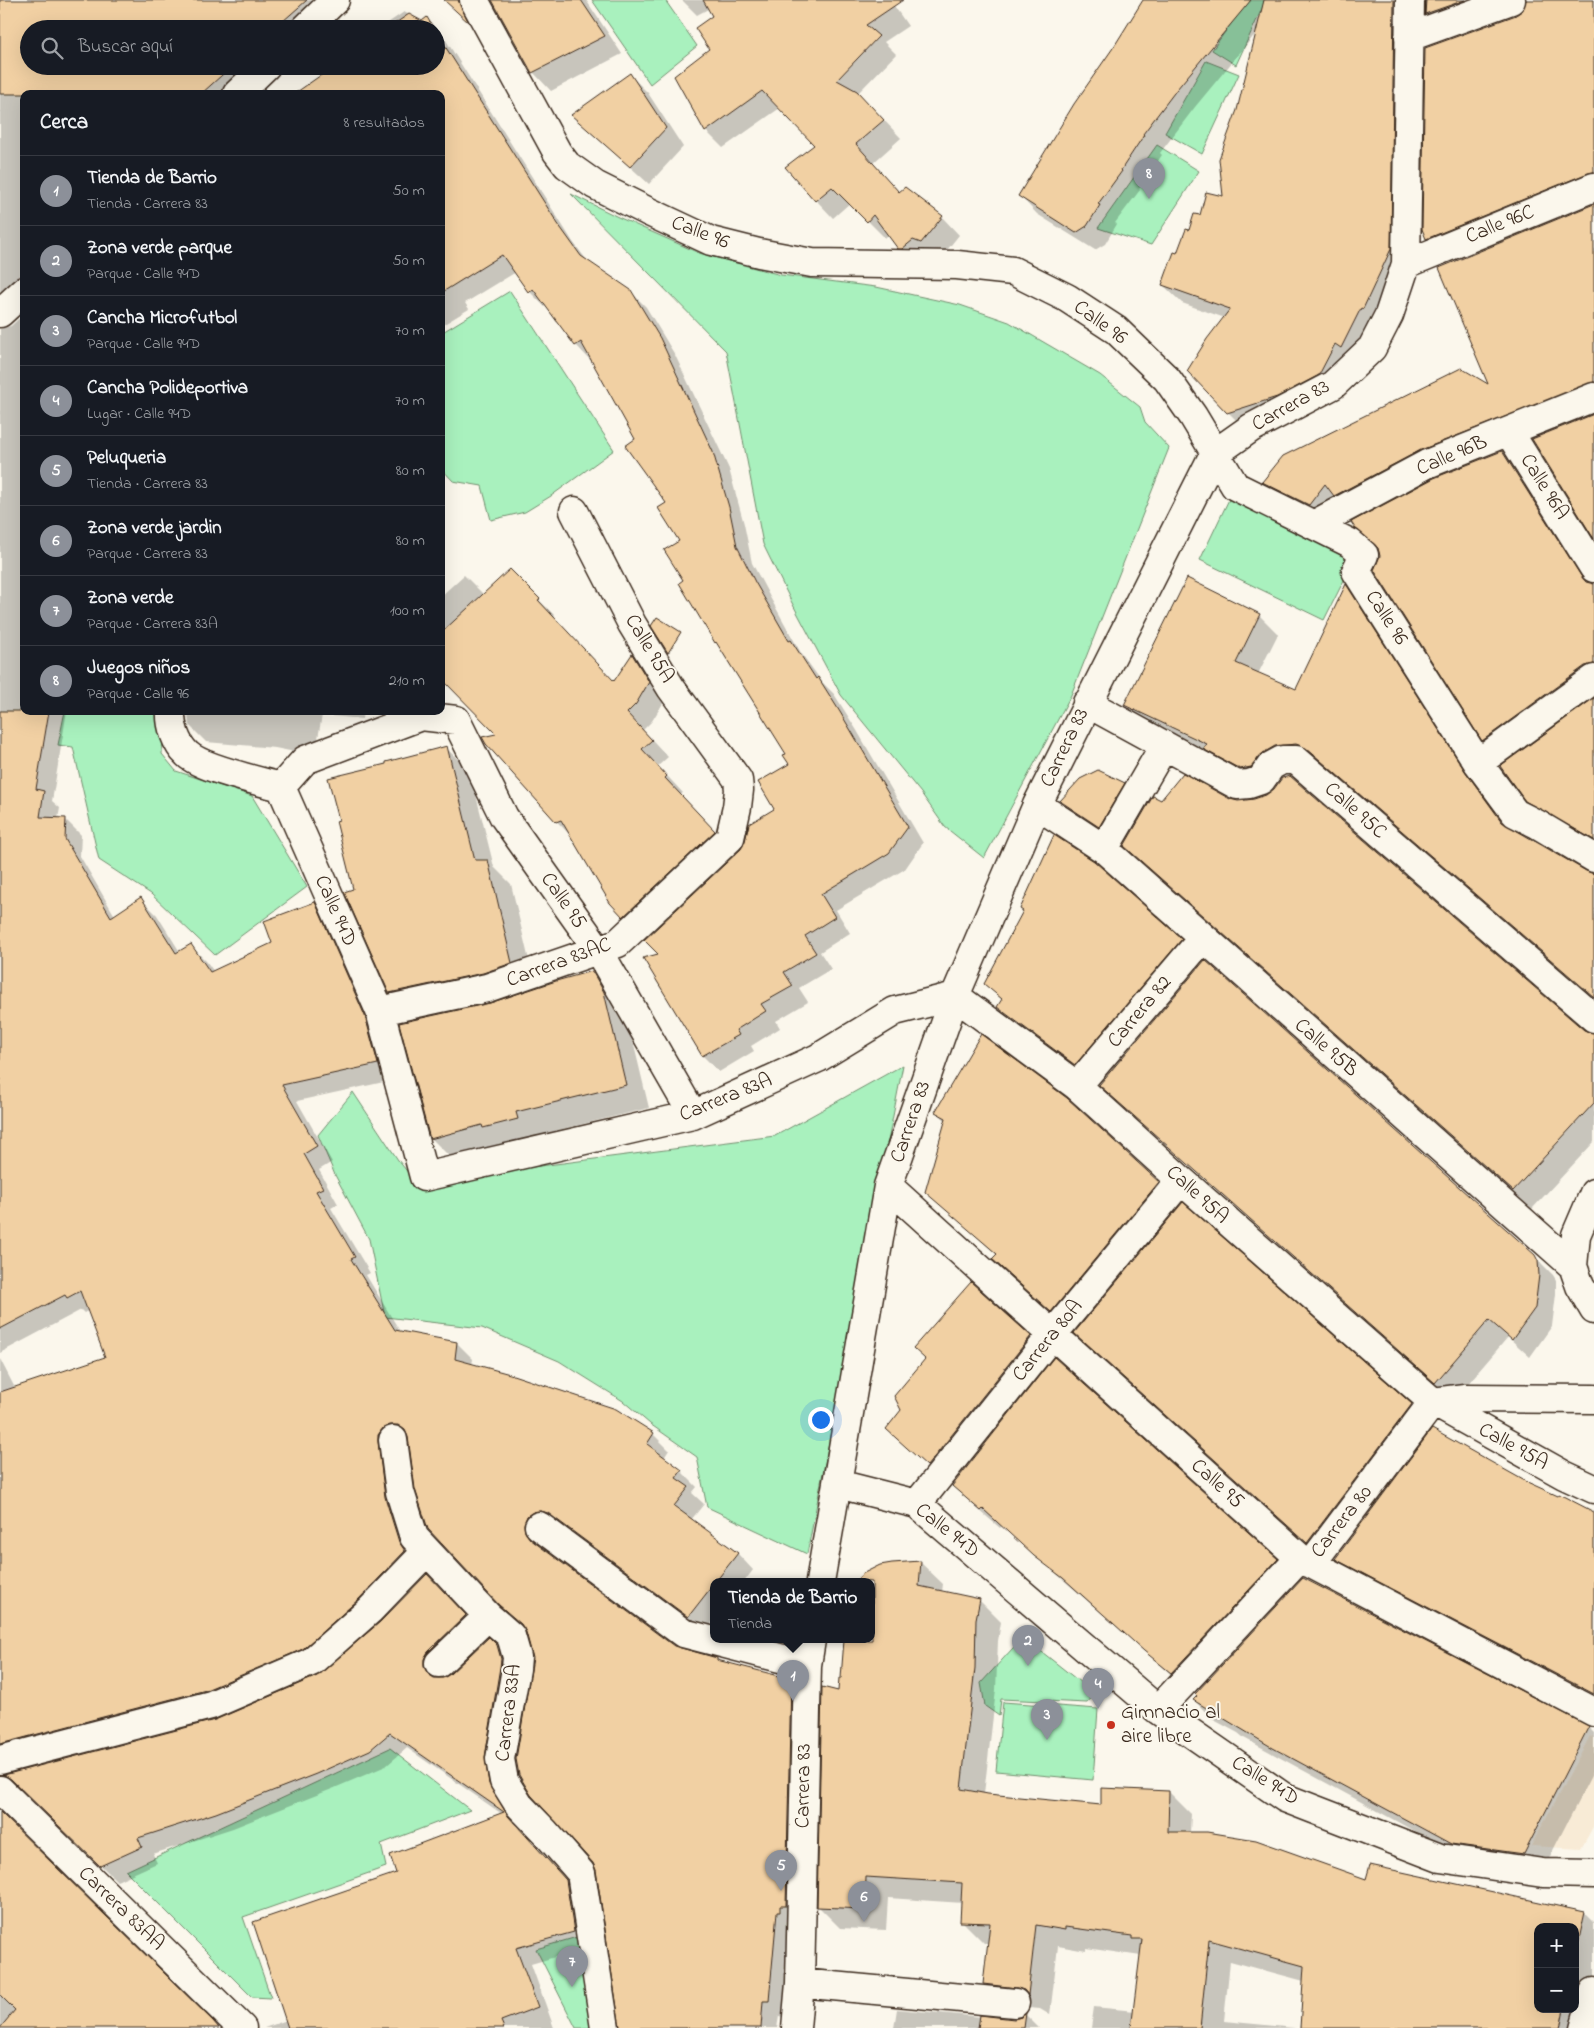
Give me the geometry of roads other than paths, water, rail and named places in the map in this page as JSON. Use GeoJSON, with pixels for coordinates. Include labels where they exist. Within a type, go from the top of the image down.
{"type":"FeatureCollection","features":[{"type":"Feature","properties":{"kind":"street"},"geometry":{"type":"LineString","coordinates":[[314,20],[335,0]]}},
{"type":"Feature","properties":{"kind":"street","name":"Calle 96"},"geometry":{"type":"LineString","coordinates":[[474,0],[557,152],[567,165],[594,184],[711,241],[759,253],[812,263],[956,265],[1013,271],[1067,298],[1116,330],[1167,379],[1193,416],[1214,454],[1235,486],[1350,543],[1364,555],[1356,572],[1478,763],[1515,813],[1594,858]]}},
{"type":"Feature","properties":{"kind":"street","name":"Carrera 83"},"geometry":{"type":"LineString","coordinates":[[821,1578],[888,1186],[955,996],[1037,805],[1214,454],[1251,428],[1333,385],[1372,348],[1389,315],[1406,264],[1410,0]]}},
{"type":"Feature","properties":{"kind":"street"},"geometry":{"type":"LineString","coordinates":[[1409,37],[1511,0]]}},
{"type":"Feature","properties":{"kind":"street"},"geometry":{"type":"LineString","coordinates":[[241,90],[257,75]]}},
{"type":"Feature","properties":{"kind":"street","name":"Calle 96C"},"geometry":{"type":"LineString","coordinates":[[1406,264],[1594,187]]}},
{"type":"Feature","properties":{"kind":"street","name":"Calle 96B"},"geometry":{"type":"LineString","coordinates":[[1314,524],[1427,464],[1594,397]]}},
{"type":"Feature","properties":{"kind":"street","name":"Calle 96A"},"geometry":{"type":"LineString","coordinates":[[1510,432],[1594,568]]}},
{"type":"Feature","properties":{"kind":"street","name":"Calle 95A"},"geometry":{"type":"LineString","coordinates":[[574,510],[637,631],[672,688],[738,780]]}},
{"type":"Feature","properties":{"kind":"street"},"geometry":{"type":"LineString","coordinates":[[1478,763],[1594,679]]}},
{"type":"Feature","properties":{"kind":"street","name":"Calle 95C"},"geometry":{"type":"LineString","coordinates":[[1087,703],[1237,785],[1261,780],[1271,766],[1282,760],[1296,760],[1594,1018]]}},
{"type":"Feature","properties":{"kind":"street"},"geometry":{"type":"LineString","coordinates":[[170,715],[170,722],[187,754],[211,766],[281,788],[306,760],[418,715]]}},
{"type":"Feature","properties":{"kind":"street","name":"Calle 95"},"geometry":{"type":"LineString","coordinates":[[426,715],[456,720],[504,817],[597,948],[693,1116]]}},
{"type":"Feature","properties":{"kind":"street"},"geometry":{"type":"LineString","coordinates":[[1104,849],[1164,746]]}},
{"type":"Feature","properties":{"kind":"street","name":"Carrera 83AC"},"geometry":{"type":"LineString","coordinates":[[380,1011],[487,988],[618,942],[730,838],[737,807],[738,780]]}},
{"type":"Feature","properties":{"kind":"street","name":"Calle 94D"},"geometry":{"type":"LineString","coordinates":[[281,788],[380,1011],[424,1177]]}},
{"type":"Feature","properties":{"kind":"street","name":"Calle 95B"},"geometry":{"type":"LineString","coordinates":[[1037,805],[1104,849],[1573,1266],[1580,1286],[1594,1310]]}},
{"type":"Feature","properties":{"kind":"street","name":"Carrera 82"},"geometry":{"type":"LineString","coordinates":[[1077,1086],[1202,938]]}},
{"type":"Feature","properties":{"kind":"street","name":"Calle 95A"},"geometry":{"type":"LineString","coordinates":[[955,996],[1077,1086],[1432,1402],[1564,1475],[1594,1489]]}},
{"type":"Feature","properties":{"kind":"street","name":"Carrera 83A"},"geometry":{"type":"LineString","coordinates":[[424,1177],[693,1116],[818,1058],[895,1011],[955,996]]}},
{"type":"Feature","properties":{"kind":"street","name":"Carrera 80A"},"geometry":{"type":"LineString","coordinates":[[917,1504],[1052,1335],[1181,1180]]}},
{"type":"Feature","properties":{"kind":"street","name":"Calle 95"},"geometry":{"type":"LineString","coordinates":[[888,1186],[1306,1561],[1594,1712]]}},
{"type":"Feature","properties":{"kind":"street"},"geometry":{"type":"LineString","coordinates":[[1573,1266],[1576,1235],[1594,1193]]}},
{"type":"Feature","properties":{"kind":"street","name":"Calle 95A"},"geometry":{"type":"LineString","coordinates":[[1432,1402],[1465,1398],[1594,1399]]}},
{"type":"Feature","properties":{"kind":"street","name":"Carrera 80"},"geometry":{"type":"LineString","coordinates":[[1158,1710],[1306,1561],[1432,1402]]}},
{"type":"Feature","properties":{"kind":"street","name":"Carrera 83A"},"geometry":{"type":"LineString","coordinates":[[393,1440],[400,1492],[414,1537],[488,1616],[511,1636],[517,1657],[500,1760],[504,1781],[519,1805],[546,1832],[581,1873],[605,2028]]}},
{"type":"Feature","properties":{"kind":"street","name":"Calle 94D"},"geometry":{"type":"LineString","coordinates":[[838,1484],[917,1504],[1158,1710],[1285,1798],[1440,1858],[1543,1873],[1594,1874]]}},
{"type":"Feature","properties":{"kind":"street","name":"Carrera 83"},"geometry":{"type":"LineString","coordinates":[[539,1526],[683,1633],[710,1637]]}},
{"type":"Feature","properties":{"kind":"street"},"geometry":{"type":"LineString","coordinates":[[0,1760],[211,1705],[312,1662],[370,1610],[428,1551]]}},
{"type":"Feature","properties":{"kind":"street"},"geometry":{"type":"LineString","coordinates":[[439,1663],[488,1616]]}},
{"type":"Feature","properties":{"kind":"street","name":"Carrera 83"},"geometry":{"type":"LineString","coordinates":[[749,1643],[809,1652],[800,1983],[796,2028]]}},
{"type":"Feature","properties":{"kind":"street","name":"Carrera 83AA"},"geometry":{"type":"LineString","coordinates":[[0,1791],[242,2028]]}},
{"type":"Feature","properties":{"kind":"street"},"geometry":{"type":"LineString","coordinates":[[800,1983],[1015,2003]]}},
{"type":"Feature","properties":{"kind":"street"},"geometry":{"type":"LineString","coordinates":[[1584,2028],[1594,1992]]}},
{"type":"Feature","properties":{"kind":"place","name":"Juegos niños"},"geometry":{"type":"Point","coordinates":[1149,199]}},
{"type":"Feature","properties":{"kind":"place","name":"Zona verde parque"},"geometry":{"type":"Point","coordinates":[1028,1666]}},
{"type":"Feature","properties":{"kind":"place","name":"Tienda de Barrio"},"geometry":{"type":"Point","coordinates":[793,1701]}},
{"type":"Feature","properties":{"kind":"place","name":"Cancha Polideportiva"},"geometry":{"type":"Point","coordinates":[1098,1709]}},
{"type":"Feature","properties":{"kind":"place","name":"Gimnacio al aire libre"},"geometry":{"type":"Point","coordinates":[1111,1725]}},
{"type":"Feature","properties":{"kind":"place","name":"Cancha Microfutbol"},"geometry":{"type":"Point","coordinates":[1047,1740]}},
{"type":"Feature","properties":{"kind":"place","name":"Peluqueria"},"geometry":{"type":"Point","coordinates":[781,1891]}},
{"type":"Feature","properties":{"kind":"place","name":"Zona verde jardin"},"geometry":{"type":"Point","coordinates":[864,1922]}},
{"type":"Feature","properties":{"kind":"place","name":"Zona verde"},"geometry":{"type":"Point","coordinates":[572,1987]}}]}
